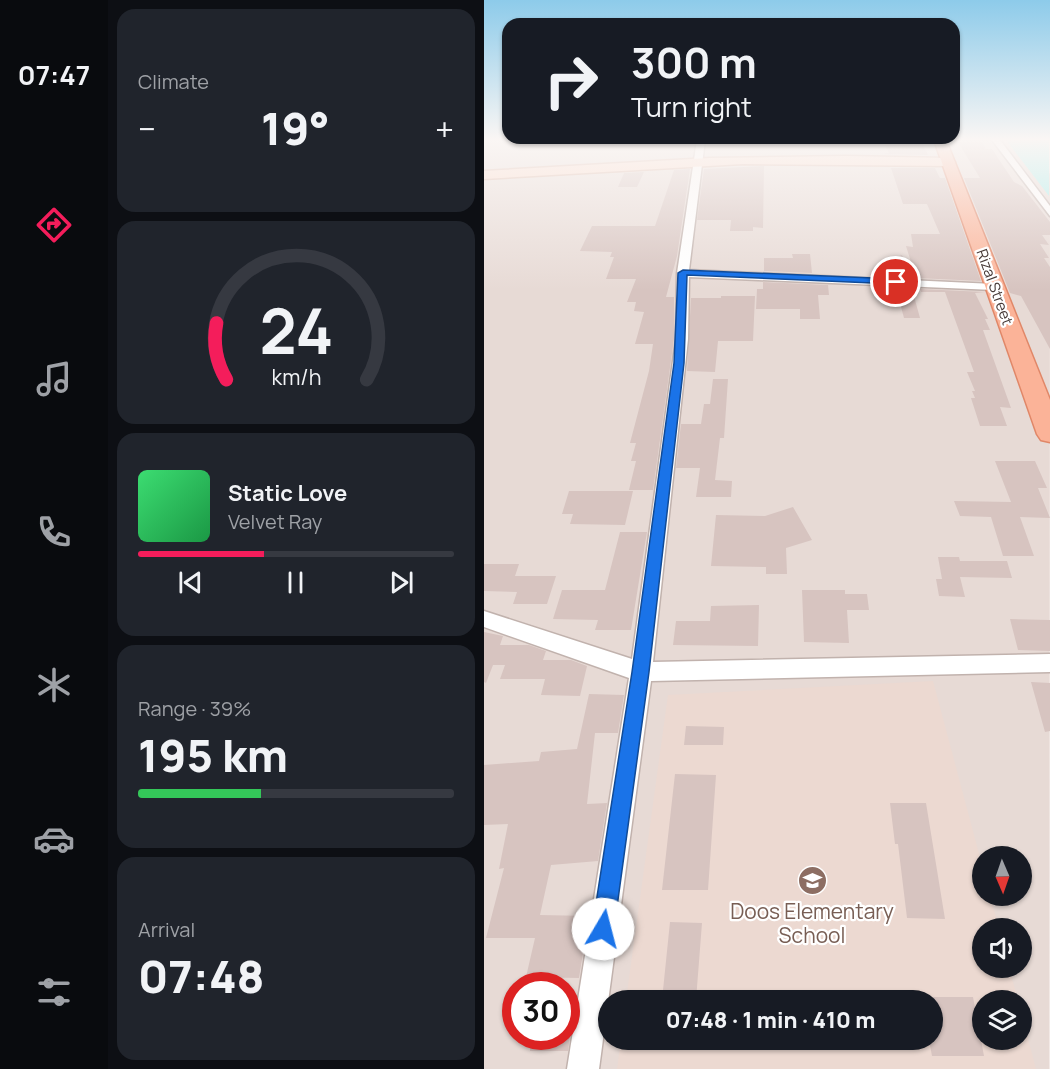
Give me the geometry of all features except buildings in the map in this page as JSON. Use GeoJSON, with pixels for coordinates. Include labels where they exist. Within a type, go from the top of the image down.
{"type":"FeatureCollection","features":[{"type":"Feature","properties":{"kind":"main road","name":"Rizal Street"},"geometry":{"type":"LineString","coordinates":[[959,190],[1049,432]]}},
{"type":"Feature","properties":{"kind":"street"},"geometry":{"type":"LineString","coordinates":[[583,1069],[641,672],[682,339],[683,273],[694,190]]}},
{"type":"Feature","properties":{"kind":"street"},"geometry":{"type":"LineString","coordinates":[[1033,190],[1050,213]]}},
{"type":"Feature","properties":{"kind":"street"},"geometry":{"type":"LineString","coordinates":[[683,273],[994,287]]}},
{"type":"Feature","properties":{"kind":"street"},"geometry":{"type":"LineString","coordinates":[[484,619],[641,672],[1050,663]]}},
{"type":"Feature","properties":{"kind":"shaded area"},"geometry":{"type":"Polygon","coordinates":[[[484,190],[1050,190],[1049,1069],[484,1069],[484,190]]]}},
{"type":"Feature","properties":{"kind":"shaded area","name":"Doos Elementary School"},"geometry":{"type":"Polygon","coordinates":[[[933,681],[977,846],[972,846],[972,906],[993,906],[996,918],[972,918],[972,978],[1012,978],[1015,990],[972,990],[972,1050],[1031,1050],[1036,1069],[617,1069],[620,1050],[943,1050],[943,990],[627,990],[668,695],[933,681]]]}},
{"type":"Feature","properties":{"kind":"place","name":"Doos Elementary School"},"geometry":{"type":"Point","coordinates":[812,880]}},
{"type":"Feature","properties":{"kind":"route"},"geometry":{"type":"LineString","coordinates":[[603,929],[641,672],[682,339],[683,273],[896,282]]}}]}
